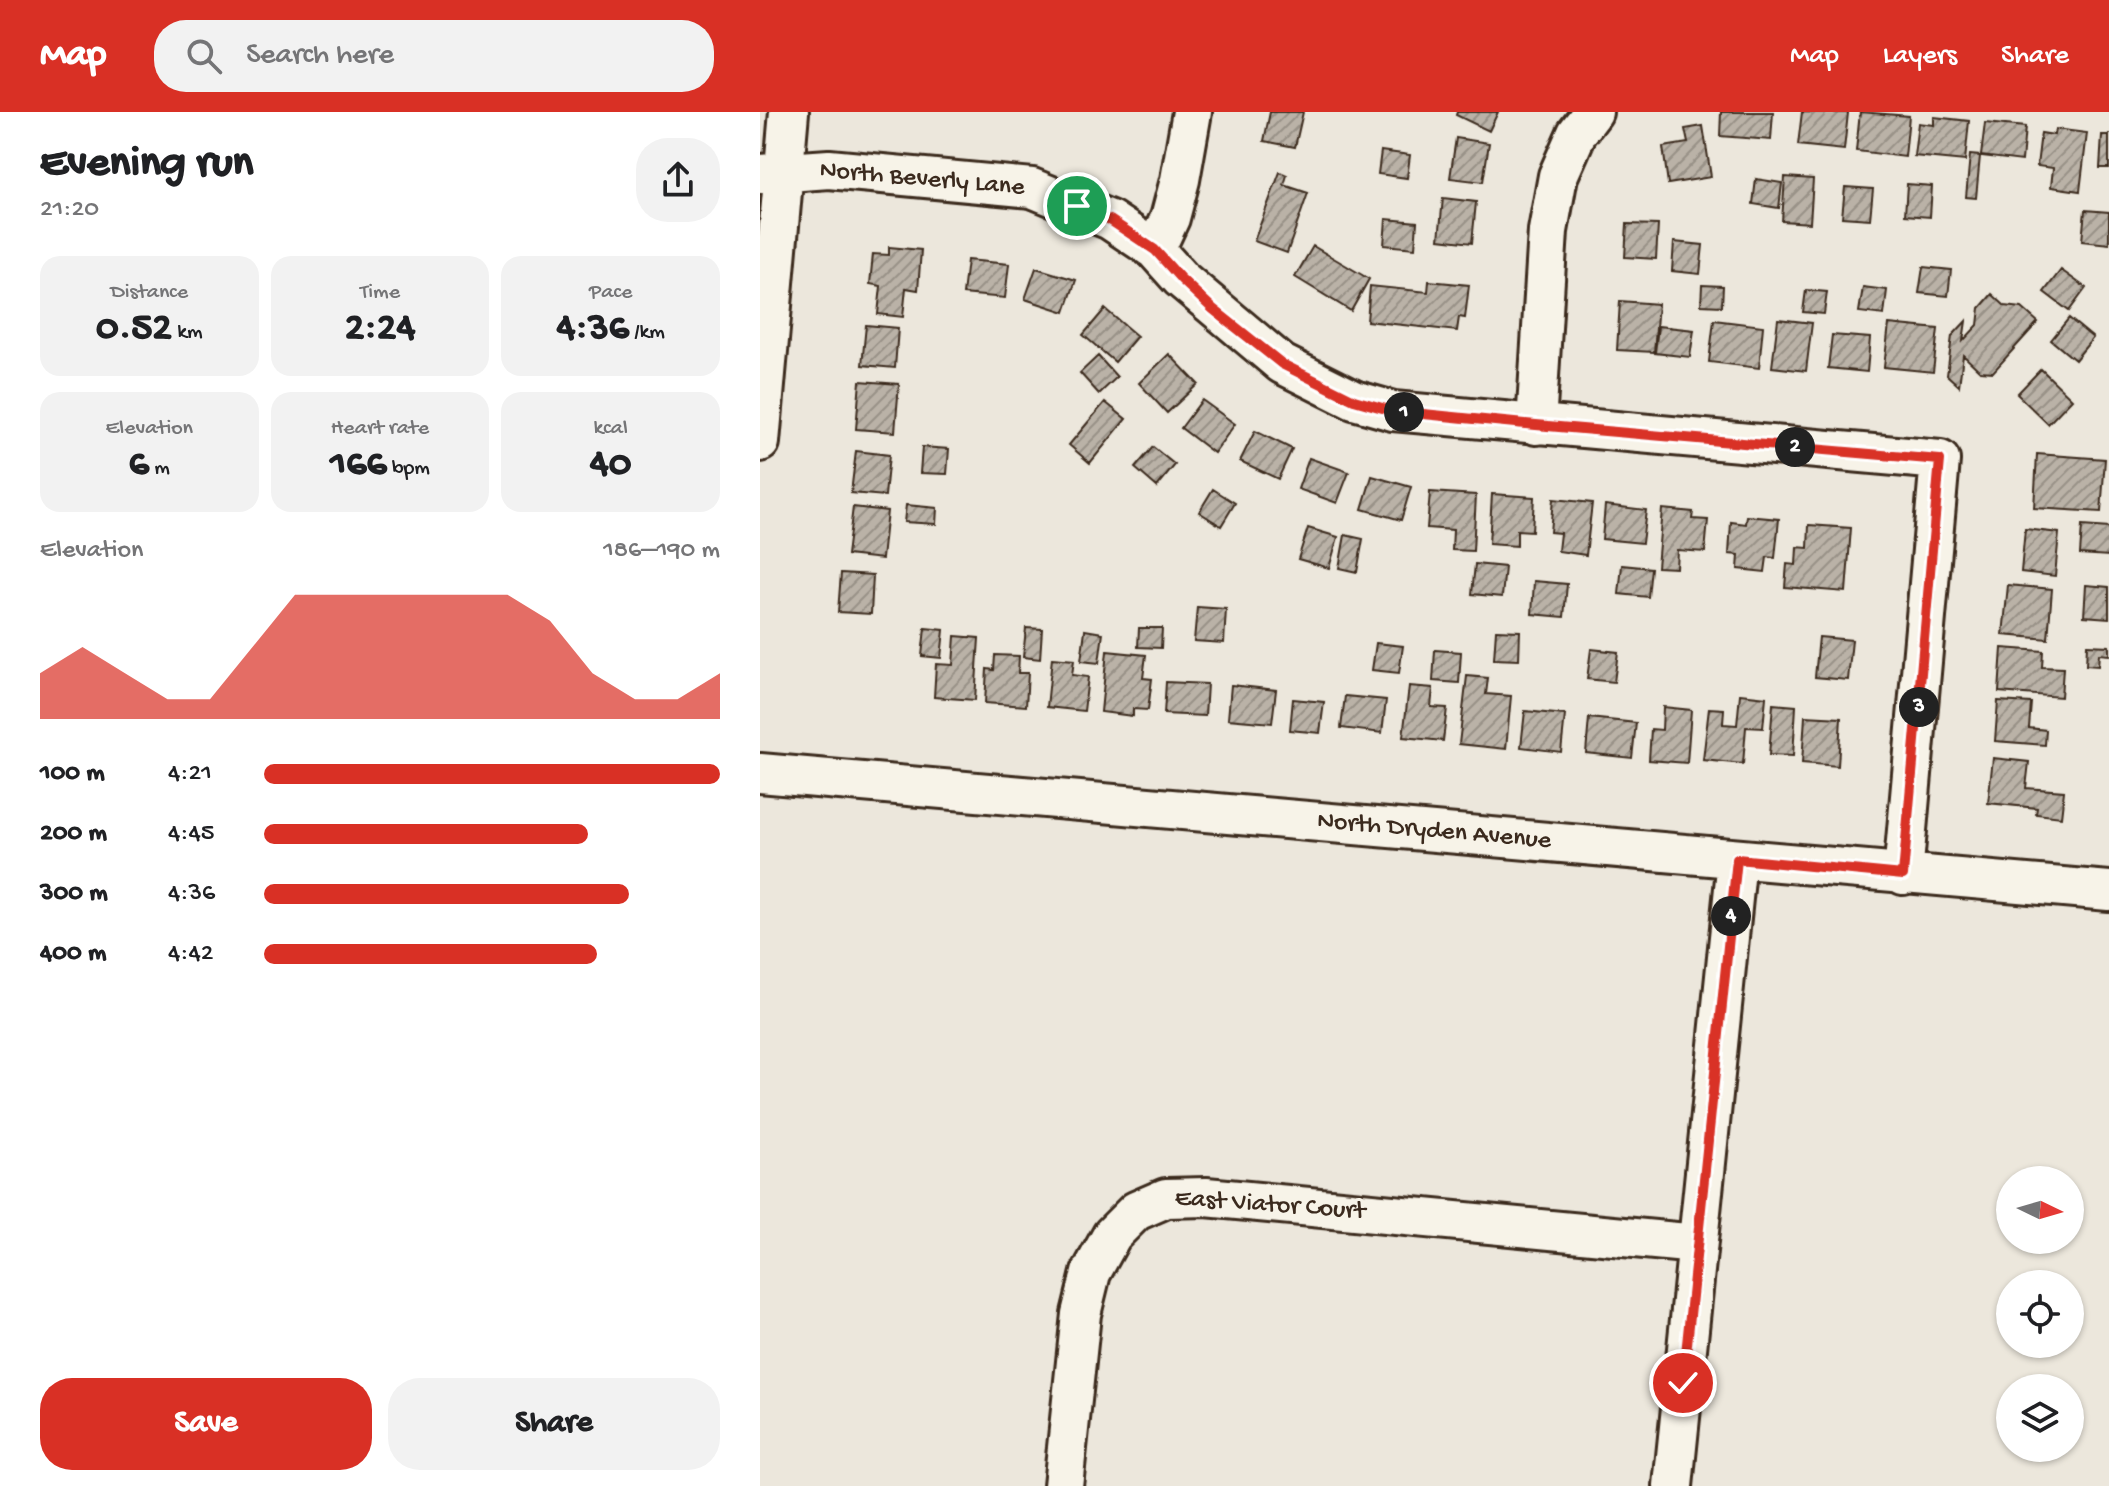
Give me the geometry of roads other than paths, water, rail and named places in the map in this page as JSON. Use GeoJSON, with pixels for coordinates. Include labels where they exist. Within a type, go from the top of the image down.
{"type":"FeatureCollection","features":[{"type":"Feature","properties":{"kind":"street"},"geometry":{"type":"LineString","coordinates":[[760,442],[771,173],[789,112]]}},
{"type":"Feature","properties":{"kind":"street"},"geometry":{"type":"LineString","coordinates":[[1155,250],[1170,218],[1192,112]]}},
{"type":"Feature","properties":{"kind":"street"},"geometry":{"type":"LineString","coordinates":[[1536,425],[1548,231],[1558,176],[1577,133],[1593,112]]}},
{"type":"Feature","properties":{"kind":"street","name":"North Beverly Lane"},"geometry":{"type":"LineString","coordinates":[[771,173],[829,169],[1032,188],[1110,220],[1155,250],[1213,309],[1282,364],[1354,400],[1393,411],[1940,460],[1903,875]]}},
{"type":"Feature","properties":{"kind":"street","name":"North Dryden Avenue"},"geometry":{"type":"LineString","coordinates":[[760,773],[2109,891]]}},
{"type":"Feature","properties":{"kind":"street"},"geometry":{"type":"LineString","coordinates":[[1673,1486],[1737,859]]}},
{"type":"Feature","properties":{"kind":"street","name":"East Viator Court"},"geometry":{"type":"LineString","coordinates":[[1063,1486],[1081,1314],[1091,1273],[1112,1235],[1136,1211],[1166,1198],[1206,1197],[1697,1244]]}}]}
